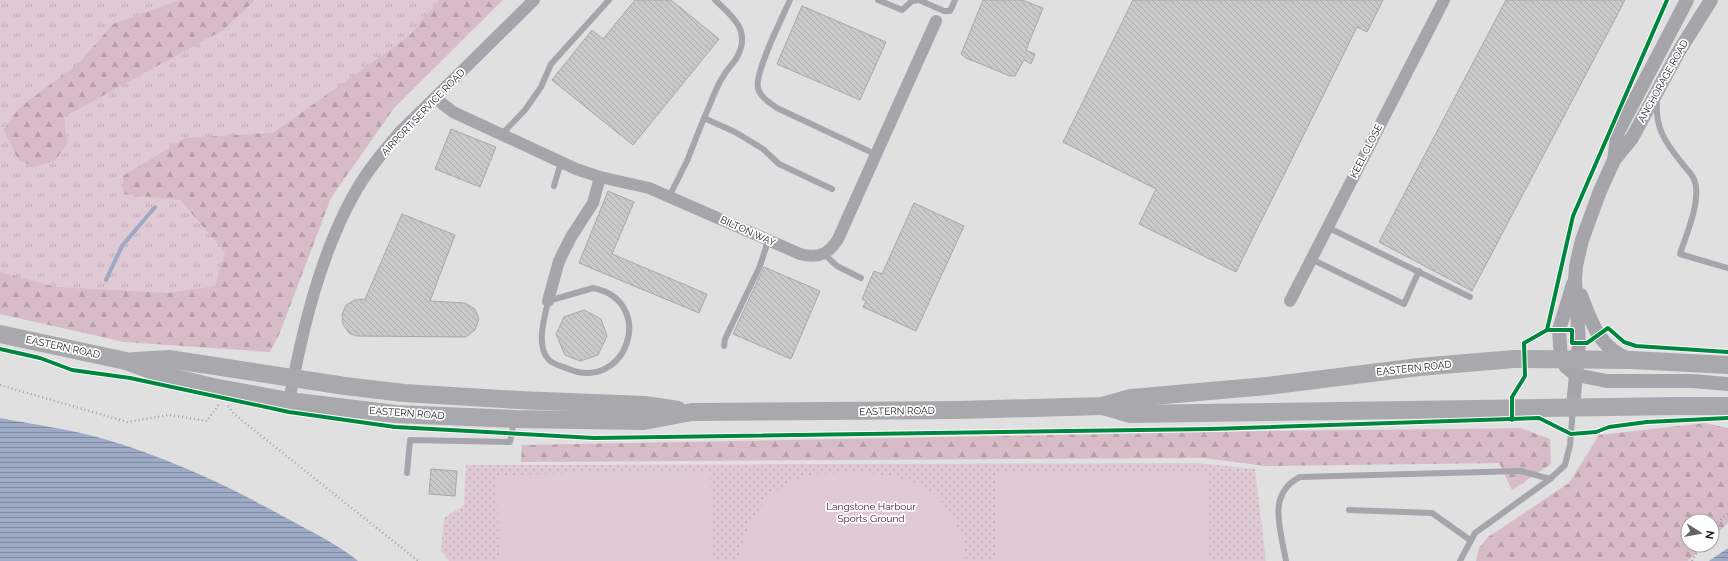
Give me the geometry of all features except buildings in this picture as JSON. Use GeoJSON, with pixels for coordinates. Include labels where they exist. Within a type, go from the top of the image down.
{"type":"FeatureCollection","features":[{"type":"Feature","properties":{"kind":"main road","name":"EASTERN ROAD"},"geometry":{"type":"LineString","coordinates":[[0,334],[126,361],[167,376],[213,387],[289,401],[396,414],[514,419],[644,421],[692,412]]}},
{"type":"Feature","properties":{"kind":"main road","name":"EASTERN ROAD"},"geometry":{"type":"LineString","coordinates":[[126,361],[169,359],[404,393],[518,400],[645,404],[692,412],[958,410],[1102,406],[1131,398],[1267,386],[1419,367],[1514,359],[1572,364],[1631,360],[1728,365]]}},
{"type":"Feature","properties":{"kind":"main road","name":"EASTERN ROAD"},"geometry":{"type":"LineString","coordinates":[[1102,406],[1131,414],[1728,406]]}},
{"type":"Feature","properties":{"kind":"street","name":"AIRPORT SERVICE ROAD"},"geometry":{"type":"LineString","coordinates":[[289,401],[293,378],[321,271],[333,239],[353,196],[382,153],[534,0]]}},
{"type":"Feature","properties":{"kind":"street","name":"KEEL CLOSE"},"geometry":{"type":"LineString","coordinates":[[1290,301],[1444,0]]}},
{"type":"Feature","properties":{"kind":"street","name":"ANCHORAGE ROAD"},"geometry":{"type":"LineString","coordinates":[[1614,160],[1618,132],[1687,0]]}},
{"type":"Feature","properties":{"kind":"street","name":"ANCHORAGE ROAD"},"geometry":{"type":"LineString","coordinates":[[1575,280],[1576,266],[1582,240],[1600,191],[1614,160],[1632,138],[1695,24],[1711,0]]}},
{"type":"Feature","properties":{"kind":"street"},"geometry":{"type":"LineString","coordinates":[[824,254],[832,248],[838,239],[936,21]]}},
{"type":"Feature","properties":{"kind":"street","name":"BILTON WAY"},"geometry":{"type":"LineString","coordinates":[[435,98],[453,112],[560,162],[600,177],[634,184],[669,197],[810,257],[824,254]]}},
{"type":"Feature","properties":{"kind":"street"},"geometry":{"type":"LineString","coordinates":[[548,301],[559,261],[574,231],[593,203],[600,177]]}},
{"type":"Feature","properties":{"kind":"street"},"geometry":{"type":"LineString","coordinates":[[1575,280],[1593,327],[1598,335],[1614,353],[1631,360]]}},
{"type":"Feature","properties":{"kind":"street"},"geometry":{"type":"LineString","coordinates":[[1575,280],[1560,322],[1572,364],[1608,381],[1692,381],[1728,384]]}},
{"type":"Feature","properties":{"kind":"street"},"geometry":{"type":"LineString","coordinates":[[1573,407],[1572,364],[1579,329],[1575,280]]}},
{"type":"Feature","properties":{"kind":"lane"},"geometry":{"type":"LineString","coordinates":[[501,135],[525,110],[542,87],[551,64],[609,0]]}},
{"type":"Feature","properties":{"kind":"lane"},"geometry":{"type":"LineString","coordinates":[[669,197],[687,161],[704,118],[724,75],[739,54],[742,44],[741,30],[737,21],[715,0]]}},
{"type":"Feature","properties":{"kind":"lane"},"geometry":{"type":"LineString","coordinates":[[790,0],[760,71],[758,88],[766,101],[777,108],[875,154]]}},
{"type":"Feature","properties":{"kind":"lane"},"geometry":{"type":"LineString","coordinates":[[878,0],[902,10],[916,0],[944,11],[950,11],[954,0]]}},
{"type":"Feature","properties":{"kind":"lane"},"geometry":{"type":"LineString","coordinates":[[1658,90],[1656,113],[1657,124],[1669,147],[1690,172],[1696,190],[1696,201],[1680,254],[1728,268]]}},
{"type":"Feature","properties":{"kind":"lane"},"geometry":{"type":"LineString","coordinates":[[704,118],[735,132],[763,149],[779,164],[832,189]]}},
{"type":"Feature","properties":{"kind":"lane"},"geometry":{"type":"LineString","coordinates":[[554,186],[560,162]]}},
{"type":"Feature","properties":{"kind":"lane"},"geometry":{"type":"LineString","coordinates":[[1327,227],[1470,297]]}},
{"type":"Feature","properties":{"kind":"lane"},"geometry":{"type":"LineString","coordinates":[[724,346],[724,339],[760,266],[768,240]]}},
{"type":"Feature","properties":{"kind":"lane"},"geometry":{"type":"LineString","coordinates":[[824,254],[837,266],[861,278]]}},
{"type":"Feature","properties":{"kind":"lane"},"geometry":{"type":"LineString","coordinates":[[1311,259],[1404,304],[1419,271]]}},
{"type":"Feature","properties":{"kind":"lane"},"geometry":{"type":"LineString","coordinates":[[593,288],[612,295],[622,304],[628,315],[630,328],[628,342],[616,362],[594,373],[577,372],[550,360],[544,352],[542,340],[548,301],[593,288]]}},
{"type":"Feature","properties":{"kind":"lane"},"geometry":{"type":"LineString","coordinates":[[1460,561],[1475,533],[1550,479],[1565,465],[1568,456],[1573,407]]}},
{"type":"Feature","properties":{"kind":"lane"},"geometry":{"type":"LineString","coordinates":[[407,473],[410,440],[510,442],[514,419]]}},
{"type":"Feature","properties":{"kind":"lane"},"geometry":{"type":"LineString","coordinates":[[1286,561],[1278,511],[1279,498],[1292,481],[1300,476],[1521,471],[1550,479]]}},
{"type":"Feature","properties":{"kind":"lane"},"geometry":{"type":"LineString","coordinates":[[1349,510],[1432,513],[1448,526],[1470,540]]}},
{"type":"Feature","properties":{"kind":"path"},"geometry":{"type":"LineString","coordinates":[[0,385],[127,422],[169,415],[207,421],[222,399]]}},
{"type":"Feature","properties":{"kind":"path"},"geometry":{"type":"LineString","coordinates":[[226,404],[234,414],[418,561]]}},
{"type":"Feature","properties":{"kind":"path"},"geometry":{"type":"LineString","coordinates":[[1720,520],[1728,513]]}},
{"type":"Feature","properties":{"kind":"green space"},"geometry":{"type":"Polygon","coordinates":[[[0,0],[478,0],[313,170],[266,330],[0,305],[0,0]]]}},
{"type":"Feature","properties":{"kind":"green space"},"geometry":{"type":"Polygon","coordinates":[[[180,0],[255,0],[223,30],[64,117],[67,143],[56,160],[34,167],[18,159],[4,130],[19,108],[80,62],[113,24],[180,0]]]}},
{"type":"Feature","properties":{"kind":"green space"},"geometry":{"type":"Polygon","coordinates":[[[439,0],[503,0],[394,108],[331,198],[279,335],[270,352],[124,342],[0,314],[0,272],[55,287],[168,293],[215,286],[225,252],[180,200],[123,194],[123,176],[185,138],[273,133],[411,34],[439,0]]]}},
{"type":"Feature","properties":{"kind":"green space"},"geometry":{"type":"Polygon","coordinates":[[[1705,423],[1728,428],[1728,523],[1720,530],[1720,513],[1680,513],[1680,553],[1696,553],[1688,561],[1476,561],[1479,548],[1488,537],[1569,483],[1599,435],[1705,423]]]}},
{"type":"Feature","properties":{"kind":"green space"},"geometry":{"type":"Polygon","coordinates":[[[1521,428],[1550,439],[1551,464],[1512,490],[1499,463],[1266,466],[1204,458],[521,462],[522,445],[1263,431],[1521,428]]]}},
{"type":"Feature","properties":{"kind":"green space","name":"Langstone Harbour Sports Ground"},"geometry":{"type":"Polygon","coordinates":[[[1199,463],[1255,469],[1266,561],[449,561],[441,551],[444,518],[464,505],[466,465],[1199,463]]]}},
{"type":"Feature","properties":{"kind":"green space"},"geometry":{"type":"Polygon","coordinates":[[[710,471],[712,561],[499,561],[497,475],[710,471]]]}},
{"type":"Feature","properties":{"kind":"green space"},"geometry":{"type":"Polygon","coordinates":[[[1207,471],[1209,561],[997,561],[995,473],[1207,471]]]}},
{"type":"Feature","properties":{"kind":"green space"},"geometry":{"type":"Polygon","coordinates":[[[812,474],[877,474],[908,480],[922,486],[938,497],[953,517],[963,542],[966,561],[740,561],[746,531],[763,504],[778,490],[794,480],[812,474]]]}},
{"type":"Feature","properties":{"kind":"water"},"geometry":{"type":"Polygon","coordinates":[[[0,418],[104,439],[175,464],[221,484],[266,507],[333,544],[358,561],[0,561],[0,418]]]}},
{"type":"Feature","properties":{"kind":"water"},"geometry":{"type":"Polygon","coordinates":[[[1728,548],[1728,561],[1709,561],[1728,548]]]}},
{"type":"Feature","properties":{"kind":"waterway"},"geometry":{"type":"LineString","coordinates":[[106,280],[122,246],[155,207]]}},
{"type":"Feature","properties":{"kind":"cycle path"},"geometry":{"type":"LineString","coordinates":[[1547,330],[1573,216],[1667,0]]}},
{"type":"Feature","properties":{"kind":"cycle path"},"geometry":{"type":"LineString","coordinates":[[1512,420],[1512,397],[1525,376],[1524,343],[1547,330],[1572,330],[1572,343],[1587,343],[1608,328],[1624,342],[1636,346],[1728,352]]}},
{"type":"Feature","properties":{"kind":"cycle path"},"geometry":{"type":"LineString","coordinates":[[0,349],[40,358],[72,370],[130,378],[289,412],[395,427],[594,438],[1210,429],[1539,418],[1571,434],[1596,432],[1609,427],[1647,422],[1728,418]]}}]}
